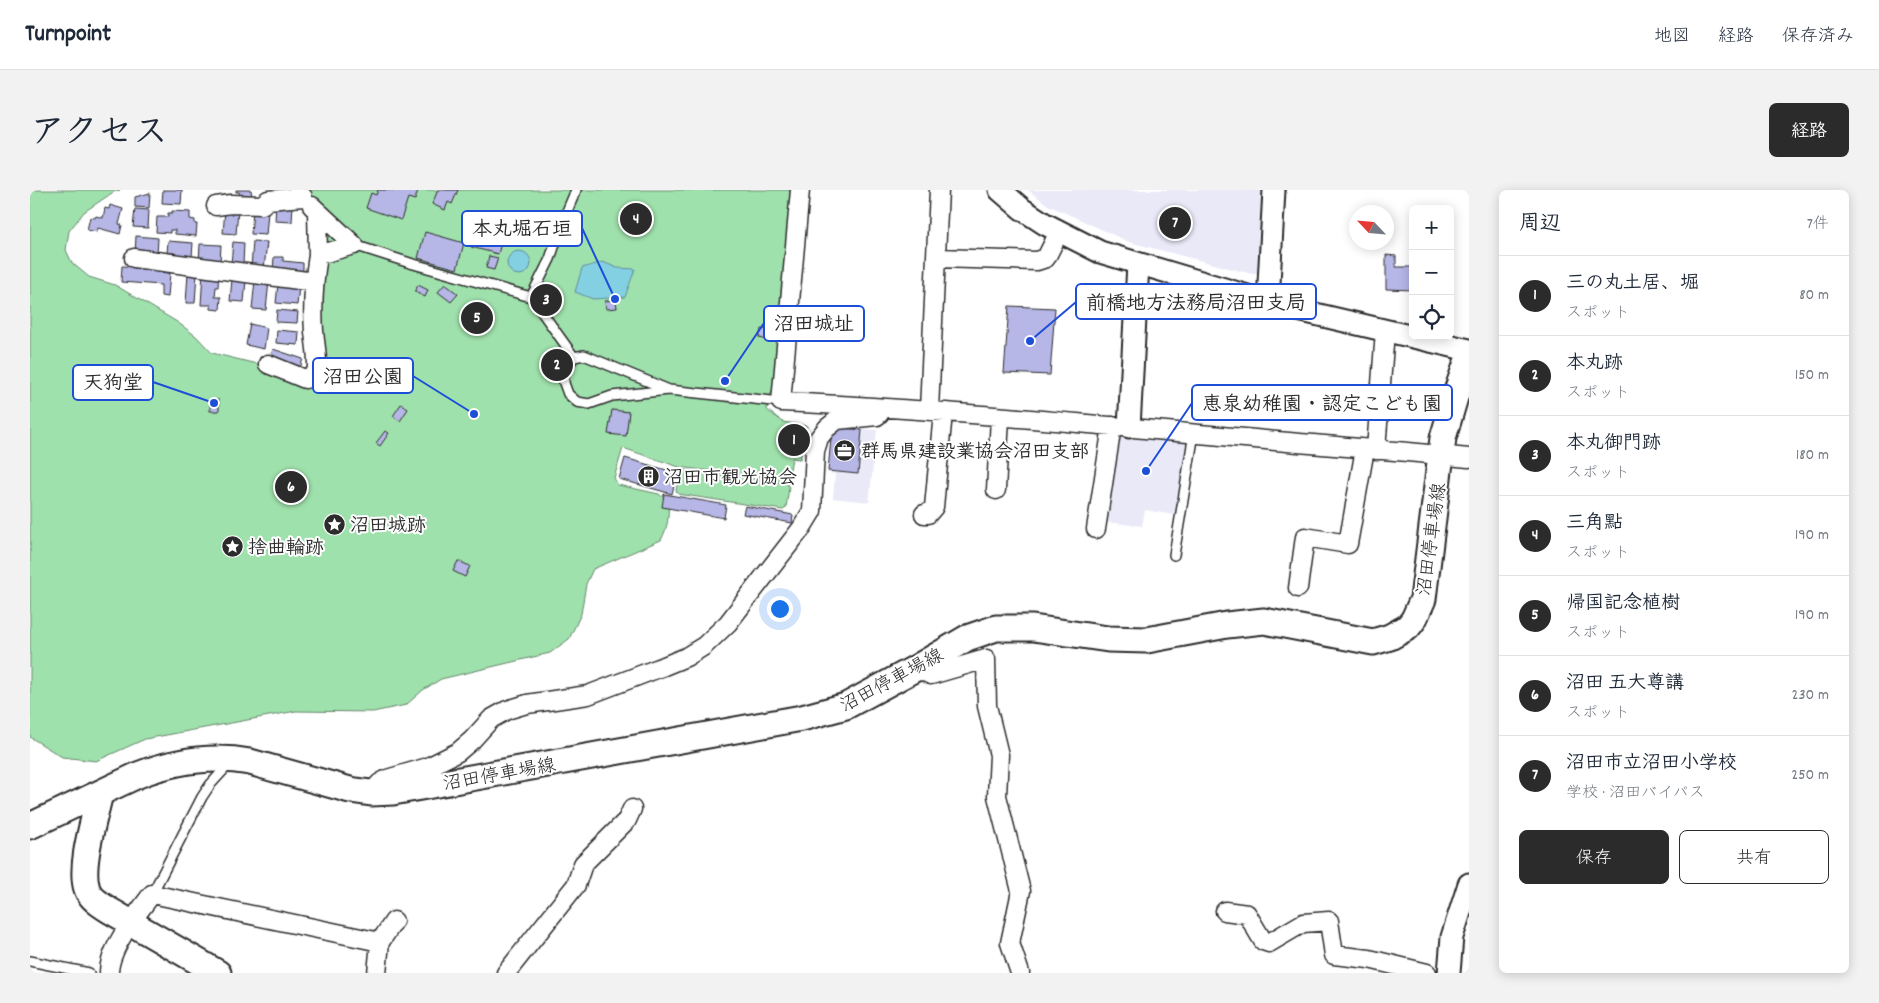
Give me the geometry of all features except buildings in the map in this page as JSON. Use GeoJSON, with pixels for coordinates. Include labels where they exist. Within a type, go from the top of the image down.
{"type":"FeatureCollection","features":[{"type":"Feature","properties":{"kind":"main road","name":"沼田停車場線"},"geometry":{"type":"LineString","coordinates":[[30,826],[156,768],[190,760],[234,759],[250,762],[350,790],[371,794],[415,789],[821,714],[853,703],[967,638],[996,628],[1033,628],[1108,639],[1147,640],[1227,624],[1264,621],[1373,642],[1390,637],[1408,626],[1414,619],[1423,599],[1443,438],[1469,357]]}},
{"type":"Feature","properties":{"kind":"main road"},"geometry":{"type":"LineString","coordinates":[[100,793],[84,868],[87,891],[96,901],[109,910],[218,973]]}},
{"type":"Feature","properties":{"kind":"street"},"geometry":{"type":"LineString","coordinates":[[800,190],[781,402],[936,411],[1469,458]]}},
{"type":"Feature","properties":{"kind":"street"},"geometry":{"type":"LineString","coordinates":[[924,514],[928,514],[934,507],[939,190]]}},
{"type":"Feature","properties":{"kind":"street"},"geometry":{"type":"LineString","coordinates":[[1000,190],[1022,209],[1058,232],[1100,252],[1268,302],[1469,350]]}},
{"type":"Feature","properties":{"kind":"street"},"geometry":{"type":"LineString","coordinates":[[1268,302],[1274,190]]}},
{"type":"Feature","properties":{"kind":"street"},"geometry":{"type":"LineString","coordinates":[[216,206],[231,204],[262,205],[268,200],[302,193],[317,211],[354,245]]}},
{"type":"Feature","properties":{"kind":"street"},"geometry":{"type":"LineString","coordinates":[[268,364],[305,379],[316,374],[313,329],[314,282],[318,256],[317,211]]}},
{"type":"Feature","properties":{"kind":"street"},"geometry":{"type":"LineString","coordinates":[[937,258],[1038,261],[1046,258],[1058,232]]}},
{"type":"Feature","properties":{"kind":"street"},"geometry":{"type":"LineString","coordinates":[[318,256],[354,245]]}},
{"type":"Feature","properties":{"kind":"street"},"geometry":{"type":"LineString","coordinates":[[134,258],[314,282]]}},
{"type":"Feature","properties":{"kind":"street"},"geometry":{"type":"LineString","coordinates":[[1096,529],[1121,427],[1138,264]]}},
{"type":"Feature","properties":{"kind":"street"},"geometry":{"type":"LineString","coordinates":[[1298,588],[1304,538],[1348,544],[1371,449],[1385,331]]}},
{"type":"Feature","properties":{"kind":"street"},"geometry":{"type":"LineString","coordinates":[[371,794],[380,783],[387,779],[428,766],[458,752],[491,719],[508,710],[527,704],[588,695],[671,663],[704,646],[728,623],[801,530],[812,511],[815,451],[819,438],[826,428],[837,420],[877,416],[886,407]]}},
{"type":"Feature","properties":{"kind":"street"},"geometry":{"type":"LineString","coordinates":[[996,490],[1000,418]]}},
{"type":"Feature","properties":{"kind":"street"},"geometry":{"type":"LineString","coordinates":[[916,668],[930,675],[986,659],[987,706],[999,755],[997,796],[1021,891],[1010,943],[1020,973]]}},
{"type":"Feature","properties":{"kind":"street"},"geometry":{"type":"LineString","coordinates":[[506,973],[576,885],[583,864],[628,820],[632,809]]}},
{"type":"Feature","properties":{"kind":"street"},"geometry":{"type":"LineString","coordinates":[[1449,973],[1452,937],[1469,884]]}},
{"type":"Feature","properties":{"kind":"street"},"geometry":{"type":"LineString","coordinates":[[109,973],[109,963],[130,922],[152,894],[380,942]]}},
{"type":"Feature","properties":{"kind":"street"},"geometry":{"type":"LineString","coordinates":[[1226,910],[1247,914],[1263,941],[1269,943],[1303,923],[1329,921],[1334,955],[1369,959],[1427,973]]}},
{"type":"Feature","properties":{"kind":"street"},"geometry":{"type":"LineString","coordinates":[[377,973],[380,942],[394,921]]}},
{"type":"Feature","properties":{"kind":"lane"},"geometry":{"type":"LineString","coordinates":[[531,297],[550,259],[576,190]]}},
{"type":"Feature","properties":{"kind":"lane"},"geometry":{"type":"LineString","coordinates":[[354,245],[531,297],[574,357]]}},
{"type":"Feature","properties":{"kind":"lane"},"geometry":{"type":"LineString","coordinates":[[669,390],[584,355],[574,357],[564,371],[564,383],[568,394],[577,402],[589,404],[612,396],[669,390],[781,402]]}},
{"type":"Feature","properties":{"kind":"lane"},"geometry":{"type":"LineString","coordinates":[[1174,555],[1194,433]]}},
{"type":"Feature","properties":{"kind":"lane"},"geometry":{"type":"LineString","coordinates":[[152,894],[202,797],[210,785],[234,759]]}},
{"type":"Feature","properties":{"kind":"lane"},"geometry":{"type":"LineString","coordinates":[[30,961],[89,973]]}},
{"type":"Feature","properties":{"kind":"shaded area"},"geometry":{"type":"Polygon","coordinates":[[[1028,190],[1264,190],[1261,272],[1252,274],[1129,242],[1048,205],[1028,190]]]}},
{"type":"Feature","properties":{"kind":"shaded area"},"geometry":{"type":"Polygon","coordinates":[[[1112,426],[1191,433],[1180,516],[1145,510],[1142,526],[1097,521],[1112,426]]]}},
{"type":"Feature","properties":{"kind":"shaded area"},"geometry":{"type":"Polygon","coordinates":[[[831,427],[877,430],[869,502],[833,498],[835,474],[827,473],[831,427]]]}},
{"type":"Feature","properties":{"kind":"green space"},"geometry":{"type":"Polygon","coordinates":[[[30,190],[120,190],[115,191],[84,212],[69,231],[66,250],[72,263],[89,277],[115,285],[177,322],[196,336],[212,353],[261,365],[304,381],[315,359],[309,190],[798,190],[779,383],[769,396],[767,410],[783,422],[807,426],[800,459],[792,458],[788,481],[679,467],[623,448],[614,478],[618,485],[659,494],[668,502],[667,526],[661,540],[593,569],[586,584],[581,614],[569,639],[550,653],[441,679],[423,690],[406,705],[373,712],[296,711],[145,739],[96,761],[62,757],[30,737],[30,190]]]}},
{"type":"Feature","properties":{"kind":"green space"},"geometry":{"type":"Polygon","coordinates":[[[685,470],[786,483],[789,487],[786,508],[783,510],[678,494],[676,490],[680,474],[685,470]]]}},
{"type":"Feature","properties":{"kind":"water"},"geometry":{"type":"Polygon","coordinates":[[[519,251],[528,254],[531,263],[528,272],[519,275],[510,272],[507,263],[510,254],[519,251]]]}},
{"type":"Feature","properties":{"kind":"water"},"geometry":{"type":"Polygon","coordinates":[[[603,262],[617,268],[635,269],[625,297],[593,299],[575,292],[582,268],[603,262]]]}},
{"type":"Feature","properties":{"kind":"place","name":"三角點"},"geometry":{"type":"Point","coordinates":[636,219]}},
{"type":"Feature","properties":{"kind":"place","name":"沼田市立沼田小学校"},"geometry":{"type":"Point","coordinates":[1175,223]}},
{"type":"Feature","properties":{"kind":"place","name":"本丸堀石垣"},"geometry":{"type":"Point","coordinates":[615,299]}},
{"type":"Feature","properties":{"kind":"place","name":"本丸御門跡"},"geometry":{"type":"Point","coordinates":[546,300]}},
{"type":"Feature","properties":{"kind":"place","name":"帰国記念植樹"},"geometry":{"type":"Point","coordinates":[477,318]}},
{"type":"Feature","properties":{"kind":"place","name":"前橋地方法務局沼田支局"},"geometry":{"type":"Point","coordinates":[1030,341]}},
{"type":"Feature","properties":{"kind":"place","name":"本丸跡"},"geometry":{"type":"Point","coordinates":[557,365]}},
{"type":"Feature","properties":{"kind":"place","name":"沼田城址"},"geometry":{"type":"Point","coordinates":[725,381]}},
{"type":"Feature","properties":{"kind":"place","name":"天狗堂"},"geometry":{"type":"Point","coordinates":[214,403]}},
{"type":"Feature","properties":{"kind":"place","name":"沼田公園"},"geometry":{"type":"Point","coordinates":[474,414]}},
{"type":"Feature","properties":{"kind":"place","name":"三の丸土居、堀"},"geometry":{"type":"Point","coordinates":[794,440]}},
{"type":"Feature","properties":{"kind":"place","name":"群馬県建設業協会沼田支部"},"geometry":{"type":"Point","coordinates":[845,450]}},
{"type":"Feature","properties":{"kind":"place","name":"恵泉幼稚園・認定こども園"},"geometry":{"type":"Point","coordinates":[1146,471]}},
{"type":"Feature","properties":{"kind":"place","name":"沼田市観光協会"},"geometry":{"type":"Point","coordinates":[648,476]}},
{"type":"Feature","properties":{"kind":"place","name":"沼田 五大尊講"},"geometry":{"type":"Point","coordinates":[291,487]}},
{"type":"Feature","properties":{"kind":"place","name":"沼田城跡"},"geometry":{"type":"Point","coordinates":[334,524]}},
{"type":"Feature","properties":{"kind":"place","name":"捨曲輪跡"},"geometry":{"type":"Point","coordinates":[232,546]}}]}
